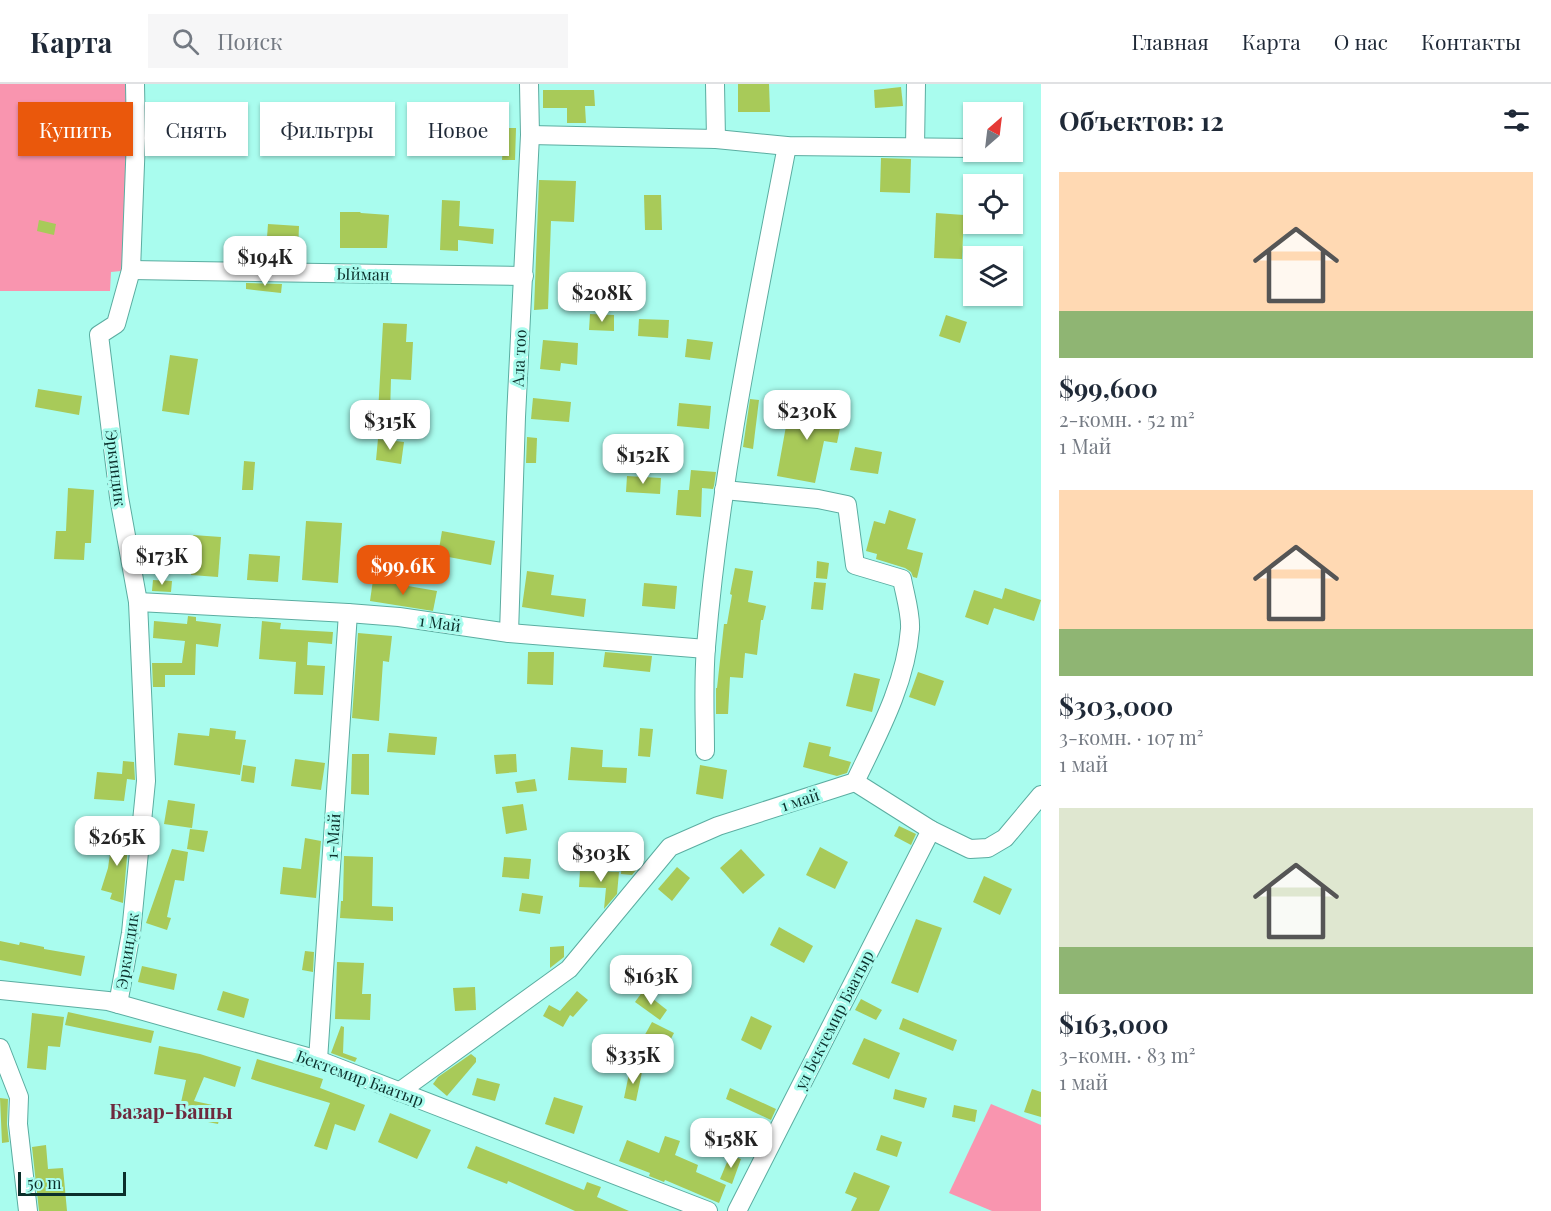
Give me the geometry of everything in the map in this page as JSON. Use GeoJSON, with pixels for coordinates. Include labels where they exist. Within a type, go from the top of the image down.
{"type":"FeatureCollection","features":[{"type":"Feature","properties":{"kind":"street","name":"Эркиндик"},"geometry":{"type":"LineString","coordinates":[[118,1004],[131,933],[146,781],[138,602],[119,497],[99,335],[116,324],[131,270],[136,138],[135,84]]}},
{"type":"Feature","properties":{"kind":"street","name":"Ала тоо"},"geometry":{"type":"LineString","coordinates":[[509,633],[516,417],[530,135],[529,84]]}},
{"type":"Feature","properties":{"kind":"street"},"geometry":{"type":"LineString","coordinates":[[715,84],[716,139]]}},
{"type":"Feature","properties":{"kind":"street"},"geometry":{"type":"LineString","coordinates":[[915,147],[916,84]]}},
{"type":"Feature","properties":{"kind":"street"},"geometry":{"type":"LineString","coordinates":[[530,135],[716,139],[788,146],[963,148]]}},
{"type":"Feature","properties":{"kind":"street"},"geometry":{"type":"LineString","coordinates":[[705,752],[706,649],[724,490],[733,426],[788,146]]}},
{"type":"Feature","properties":{"kind":"street","name":"Ыйман"},"geometry":{"type":"LineString","coordinates":[[131,270],[524,276]]}},
{"type":"Feature","properties":{"kind":"street"},"geometry":{"type":"LineString","coordinates":[[724,490],[818,499],[848,505],[855,565],[902,579],[910,628],[899,684],[855,782],[931,830],[970,849],[988,848],[1005,838],[1041,795]]}},
{"type":"Feature","properties":{"kind":"street","name":"1 Май"},"geometry":{"type":"LineString","coordinates":[[138,602],[399,617],[509,633],[706,649]]}},
{"type":"Feature","properties":{"kind":"street","name":"1-Май"},"geometry":{"type":"LineString","coordinates":[[318,1060],[348,613]]}},
{"type":"Feature","properties":{"kind":"street","name":"1 май"},"geometry":{"type":"LineString","coordinates":[[399,1092],[570,969],[670,848],[718,826],[855,782]]}},
{"type":"Feature","properties":{"kind":"street","name":"ул Бектемир Баатыр"},"geometry":{"type":"LineString","coordinates":[[737,1211],[931,830]]}},
{"type":"Feature","properties":{"kind":"street","name":"Бектемир Баатыр"},"geometry":{"type":"LineString","coordinates":[[0,990],[108,1001],[318,1060],[708,1211]]}},
{"type":"Feature","properties":{"kind":"street"},"geometry":{"type":"LineString","coordinates":[[0,1048],[19,1097],[18,1124],[28,1211]]}},
{"type":"Feature","properties":{"kind":"shaded area"},"geometry":{"type":"Polygon","coordinates":[[[0,84],[136,84],[131,270],[111,272],[110,291],[0,291],[0,84]]]}},
{"type":"Feature","properties":{"kind":"shaded area"},"geometry":{"type":"Polygon","coordinates":[[[991,1104],[1041,1125],[1041,1211],[992,1211],[949,1193],[991,1104]]]}},
{"type":"Feature","properties":{"kind":"building"},"geometry":{"type":"Polygon","coordinates":[[[738,84],[769,84],[770,112],[738,112],[738,84]]]}},
{"type":"Feature","properties":{"kind":"building"},"geometry":{"type":"Polygon","coordinates":[[[901,87],[903,106],[875,108],[874,90],[901,87]]]}},
{"type":"Feature","properties":{"kind":"building"},"geometry":{"type":"Polygon","coordinates":[[[543,90],[594,90],[595,106],[585,106],[586,123],[567,123],[567,108],[543,108],[543,90]]]}},
{"type":"Feature","properties":{"kind":"building"},"geometry":{"type":"Polygon","coordinates":[[[509,128],[516,128],[515,160],[502,160],[502,156],[509,156],[509,128]]]}},
{"type":"Feature","properties":{"kind":"building"},"geometry":{"type":"Polygon","coordinates":[[[881,158],[911,159],[910,193],[880,192],[881,158]]]}},
{"type":"Feature","properties":{"kind":"building"},"geometry":{"type":"Polygon","coordinates":[[[539,180],[576,181],[574,222],[551,221],[548,309],[534,310],[539,180]]]}},
{"type":"Feature","properties":{"kind":"building"},"geometry":{"type":"Polygon","coordinates":[[[644,195],[661,195],[662,230],[645,230],[644,195]]]}},
{"type":"Feature","properties":{"kind":"building"},"geometry":{"type":"Polygon","coordinates":[[[442,200],[460,201],[459,226],[494,229],[493,244],[458,240],[458,251],[440,250],[442,200]]]}},
{"type":"Feature","properties":{"kind":"building"},"geometry":{"type":"Polygon","coordinates":[[[340,212],[389,215],[387,248],[340,248],[340,212]]]}},
{"type":"Feature","properties":{"kind":"building"},"geometry":{"type":"Polygon","coordinates":[[[936,213],[963,215],[962,259],[934,258],[936,213]]]}},
{"type":"Feature","properties":{"kind":"building"},"geometry":{"type":"Polygon","coordinates":[[[39,220],[56,224],[54,235],[37,231],[39,220]]]}},
{"type":"Feature","properties":{"kind":"building"},"geometry":{"type":"Polygon","coordinates":[[[268,224],[299,226],[298,253],[266,251],[268,224]]]}},
{"type":"Feature","properties":{"kind":"building"},"geometry":{"type":"Polygon","coordinates":[[[246,283],[282,284],[281,293],[246,289],[246,283]]]}},
{"type":"Feature","properties":{"kind":"building"},"geometry":{"type":"Polygon","coordinates":[[[590,314],[614,315],[614,331],[589,330],[590,314]]]}},
{"type":"Feature","properties":{"kind":"building"},"geometry":{"type":"Polygon","coordinates":[[[946,315],[967,322],[960,343],[939,336],[946,315]]]}},
{"type":"Feature","properties":{"kind":"building"},"geometry":{"type":"Polygon","coordinates":[[[639,319],[669,320],[668,338],[638,336],[639,319]]]}},
{"type":"Feature","properties":{"kind":"building"},"geometry":{"type":"Polygon","coordinates":[[[383,323],[407,324],[406,342],[413,342],[411,380],[391,379],[390,414],[378,413],[383,323]]]}},
{"type":"Feature","properties":{"kind":"building"},"geometry":{"type":"Polygon","coordinates":[[[687,339],[713,342],[710,360],[685,357],[687,339]]]}},
{"type":"Feature","properties":{"kind":"building"},"geometry":{"type":"Polygon","coordinates":[[[543,340],[578,343],[577,365],[561,363],[560,371],[540,369],[543,340]]]}},
{"type":"Feature","properties":{"kind":"building"},"geometry":{"type":"Polygon","coordinates":[[[170,355],[198,359],[189,415],[162,411],[170,355]]]}},
{"type":"Feature","properties":{"kind":"building"},"geometry":{"type":"Polygon","coordinates":[[[38,389],[82,396],[79,415],[35,407],[38,389]]]}},
{"type":"Feature","properties":{"kind":"building"},"geometry":{"type":"Polygon","coordinates":[[[533,398],[571,402],[569,422],[531,419],[533,398]]]}},
{"type":"Feature","properties":{"kind":"building"},"geometry":{"type":"Polygon","coordinates":[[[750,399],[759,400],[753,449],[743,447],[750,399]]]}},
{"type":"Feature","properties":{"kind":"building"},"geometry":{"type":"Polygon","coordinates":[[[679,403],[711,406],[709,429],[677,426],[679,403]]]}},
{"type":"Feature","properties":{"kind":"building"},"geometry":{"type":"Polygon","coordinates":[[[790,404],[843,414],[837,443],[824,441],[815,483],[777,476],[790,404]]]}},
{"type":"Feature","properties":{"kind":"building"},"geometry":{"type":"Polygon","coordinates":[[[527,437],[537,438],[536,463],[526,463],[527,437]]]}},
{"type":"Feature","properties":{"kind":"building"},"geometry":{"type":"Polygon","coordinates":[[[378,439],[404,442],[401,464],[376,460],[378,439]]]}},
{"type":"Feature","properties":{"kind":"building"},"geometry":{"type":"Polygon","coordinates":[[[855,447],[882,452],[878,474],[850,470],[855,447]]]}},
{"type":"Feature","properties":{"kind":"building"},"geometry":{"type":"Polygon","coordinates":[[[244,461],[255,462],[253,490],[242,490],[244,461]]]}},
{"type":"Feature","properties":{"kind":"building"},"geometry":{"type":"Polygon","coordinates":[[[691,470],[716,472],[713,489],[702,488],[701,517],[676,515],[678,490],[689,490],[691,470]]]}},
{"type":"Feature","properties":{"kind":"building"},"geometry":{"type":"Polygon","coordinates":[[[627,476],[661,478],[660,494],[626,492],[627,476]]]}},
{"type":"Feature","properties":{"kind":"building"},"geometry":{"type":"Polygon","coordinates":[[[68,488],[94,490],[91,543],[85,543],[84,560],[54,559],[56,531],[66,531],[68,488]]]}},
{"type":"Feature","properties":{"kind":"building"},"geometry":{"type":"Polygon","coordinates":[[[889,510],[916,519],[907,549],[923,553],[917,578],[905,568],[876,559],[877,554],[866,551],[874,521],[885,524],[889,510]]]}},
{"type":"Feature","properties":{"kind":"building"},"geometry":{"type":"Polygon","coordinates":[[[306,521],[342,523],[338,583],[302,580],[306,521]]]}},
{"type":"Feature","properties":{"kind":"building"},"geometry":{"type":"Polygon","coordinates":[[[442,531],[495,541],[491,565],[438,555],[442,531]]]}},
{"type":"Feature","properties":{"kind":"building"},"geometry":{"type":"Polygon","coordinates":[[[193,535],[221,537],[218,577],[191,575],[193,535]]]}},
{"type":"Feature","properties":{"kind":"building"},"geometry":{"type":"Polygon","coordinates":[[[249,554],[280,556],[278,582],[247,580],[249,554]]]}},
{"type":"Feature","properties":{"kind":"building"},"geometry":{"type":"Polygon","coordinates":[[[817,561],[829,563],[827,579],[816,578],[817,561]]]}},
{"type":"Feature","properties":{"kind":"building"},"geometry":{"type":"Polygon","coordinates":[[[735,568],[753,571],[748,602],[766,606],[763,620],[761,620],[757,655],[745,653],[743,678],[730,677],[728,714],[716,714],[716,688],[724,624],[727,624],[735,568]]]}},
{"type":"Feature","properties":{"kind":"building"},"geometry":{"type":"Polygon","coordinates":[[[527,571],[554,575],[551,595],[586,599],[584,617],[522,607],[527,571]]]}},
{"type":"Feature","properties":{"kind":"building"},"geometry":{"type":"Polygon","coordinates":[[[153,580],[172,581],[171,592],[152,591],[153,580]]]}},
{"type":"Feature","properties":{"kind":"building"},"geometry":{"type":"Polygon","coordinates":[[[373,580],[437,591],[433,611],[370,601],[373,580]]]}},
{"type":"Feature","properties":{"kind":"building"},"geometry":{"type":"Polygon","coordinates":[[[814,582],[826,583],[823,610],[811,609],[814,582]]]}},
{"type":"Feature","properties":{"kind":"building"},"geometry":{"type":"Polygon","coordinates":[[[644,583],[677,586],[675,609],[642,606],[644,583]]]}},
{"type":"Feature","properties":{"kind":"building"},"geometry":{"type":"Polygon","coordinates":[[[1005,588],[1041,600],[1034,621],[994,608],[988,625],[965,617],[974,590],[1002,599],[1005,588]]]}},
{"type":"Feature","properties":{"kind":"building"},"geometry":{"type":"Polygon","coordinates":[[[188,616],[196,617],[196,621],[221,624],[218,647],[196,644],[195,675],[165,675],[165,687],[153,687],[152,663],[182,663],[185,641],[153,638],[154,621],[187,624],[188,616]]]}},
{"type":"Feature","properties":{"kind":"building"},"geometry":{"type":"Polygon","coordinates":[[[262,621],[281,623],[280,629],[333,632],[332,644],[308,642],[307,665],[325,666],[323,695],[294,694],[296,662],[259,659],[262,621]]]}},
{"type":"Feature","properties":{"kind":"building"},"geometry":{"type":"Polygon","coordinates":[[[358,633],[392,636],[389,662],[383,661],[379,721],[352,718],[358,633]]]}},
{"type":"Feature","properties":{"kind":"building"},"geometry":{"type":"Polygon","coordinates":[[[528,652],[554,652],[553,685],[527,684],[528,652]]]}},
{"type":"Feature","properties":{"kind":"building"},"geometry":{"type":"Polygon","coordinates":[[[605,652],[652,656],[650,672],[603,667],[605,652]]]}},
{"type":"Feature","properties":{"kind":"building"},"geometry":{"type":"Polygon","coordinates":[[[918,672],[944,681],[935,706],[909,697],[918,672]]]}},
{"type":"Feature","properties":{"kind":"building"},"geometry":{"type":"Polygon","coordinates":[[[854,673],[880,679],[872,712],[846,706],[854,673]]]}},
{"type":"Feature","properties":{"kind":"building"},"geometry":{"type":"Polygon","coordinates":[[[210,728],[236,731],[235,739],[246,740],[240,775],[174,765],[178,733],[209,736],[210,728]]]}},
{"type":"Feature","properties":{"kind":"building"},"geometry":{"type":"Polygon","coordinates":[[[640,728],[653,729],[650,757],[638,756],[640,728]]]}},
{"type":"Feature","properties":{"kind":"building"},"geometry":{"type":"Polygon","coordinates":[[[389,733],[437,737],[435,755],[387,752],[389,733]]]}},
{"type":"Feature","properties":{"kind":"building"},"geometry":{"type":"Polygon","coordinates":[[[809,742],[831,747],[829,756],[851,762],[847,773],[837,776],[803,767],[809,742]]]}},
{"type":"Feature","properties":{"kind":"building"},"geometry":{"type":"Polygon","coordinates":[[[571,747],[603,750],[602,767],[627,768],[626,783],[568,780],[571,747]]]}},
{"type":"Feature","properties":{"kind":"building"},"geometry":{"type":"Polygon","coordinates":[[[352,754],[369,754],[369,795],[351,794],[352,754]]]}},
{"type":"Feature","properties":{"kind":"building"},"geometry":{"type":"Polygon","coordinates":[[[516,754],[517,772],[496,774],[494,755],[516,754]]]}},
{"type":"Feature","properties":{"kind":"building"},"geometry":{"type":"Polygon","coordinates":[[[295,759],[325,763],[321,790],[291,786],[295,759]]]}},
{"type":"Feature","properties":{"kind":"building"},"geometry":{"type":"Polygon","coordinates":[[[123,761],[134,762],[135,780],[127,779],[124,801],[94,799],[97,772],[122,774],[123,761]]]}},
{"type":"Feature","properties":{"kind":"building"},"geometry":{"type":"Polygon","coordinates":[[[243,765],[256,767],[254,783],[241,781],[243,765]]]}},
{"type":"Feature","properties":{"kind":"building"},"geometry":{"type":"Polygon","coordinates":[[[700,765],[727,770],[723,799],[696,794],[700,765]]]}},
{"type":"Feature","properties":{"kind":"building"},"geometry":{"type":"Polygon","coordinates":[[[535,779],[537,791],[517,793],[515,782],[535,779]]]}},
{"type":"Feature","properties":{"kind":"building"},"geometry":{"type":"Polygon","coordinates":[[[168,800],[195,804],[192,828],[164,824],[168,800]]]}},
{"type":"Feature","properties":{"kind":"building"},"geometry":{"type":"Polygon","coordinates":[[[523,804],[527,830],[506,834],[502,807],[523,804]]]}},
{"type":"Feature","properties":{"kind":"building"},"geometry":{"type":"Polygon","coordinates":[[[899,826],[916,834],[911,845],[894,836],[899,826]]]}},
{"type":"Feature","properties":{"kind":"building"},"geometry":{"type":"Polygon","coordinates":[[[190,829],[208,831],[204,852],[187,849],[190,829]]]}},
{"type":"Feature","properties":{"kind":"building"},"geometry":{"type":"Polygon","coordinates":[[[113,832],[129,834],[123,903],[110,899],[112,893],[101,890],[108,868],[113,832]]]}},
{"type":"Feature","properties":{"kind":"building"},"geometry":{"type":"Polygon","coordinates":[[[305,838],[321,841],[316,898],[280,894],[283,867],[301,869],[305,838]]]}},
{"type":"Feature","properties":{"kind":"building"},"geometry":{"type":"Polygon","coordinates":[[[820,847],[848,862],[835,889],[806,875],[820,847]]]}},
{"type":"Feature","properties":{"kind":"building"},"geometry":{"type":"Polygon","coordinates":[[[172,849],[188,852],[184,881],[175,880],[167,917],[171,918],[167,930],[146,923],[172,849]]]}},
{"type":"Feature","properties":{"kind":"building"},"geometry":{"type":"Polygon","coordinates":[[[741,849],[765,875],[743,894],[720,868],[741,849]]]}},
{"type":"Feature","properties":{"kind":"building"},"geometry":{"type":"Polygon","coordinates":[[[344,856],[373,857],[372,906],[393,907],[393,921],[340,918],[341,901],[343,901],[344,856]]]}},
{"type":"Feature","properties":{"kind":"building"},"geometry":{"type":"Polygon","coordinates":[[[504,857],[531,859],[529,879],[502,877],[504,857]]]}},
{"type":"Feature","properties":{"kind":"building"},"geometry":{"type":"Polygon","coordinates":[[[622,860],[644,861],[632,875],[621,874],[622,860]]]}},
{"type":"Feature","properties":{"kind":"building"},"geometry":{"type":"Polygon","coordinates":[[[677,867],[690,878],[672,901],[658,889],[677,867]]]}},
{"type":"Feature","properties":{"kind":"building"},"geometry":{"type":"Polygon","coordinates":[[[580,871],[619,872],[617,894],[604,909],[606,888],[579,887],[580,871]]]}},
{"type":"Feature","properties":{"kind":"building"},"geometry":{"type":"Polygon","coordinates":[[[984,876],[1012,889],[1000,915],[973,902],[984,876]]]}},
{"type":"Feature","properties":{"kind":"building"},"geometry":{"type":"Polygon","coordinates":[[[522,893],[543,896],[540,914],[519,911],[522,893]]]}},
{"type":"Feature","properties":{"kind":"building"},"geometry":{"type":"Polygon","coordinates":[[[916,919],[942,928],[918,993],[891,983],[916,919]]]}},
{"type":"Feature","properties":{"kind":"building"},"geometry":{"type":"Polygon","coordinates":[[[779,927],[813,946],[804,963],[770,945],[779,927]]]}},
{"type":"Feature","properties":{"kind":"building"},"geometry":{"type":"Polygon","coordinates":[[[0,941],[19,945],[20,942],[85,956],[81,976],[0,960],[0,941]]]}},
{"type":"Feature","properties":{"kind":"building"},"geometry":{"type":"Polygon","coordinates":[[[564,946],[564,957],[550,968],[550,947],[564,946]]]}},
{"type":"Feature","properties":{"kind":"building"},"geometry":{"type":"Polygon","coordinates":[[[305,951],[314,952],[313,972],[302,970],[305,951]]]}},
{"type":"Feature","properties":{"kind":"building"},"geometry":{"type":"Polygon","coordinates":[[[337,962],[364,963],[362,994],[371,994],[370,1020],[335,1019],[337,962]]]}},
{"type":"Feature","properties":{"kind":"building"},"geometry":{"type":"Polygon","coordinates":[[[142,966],[177,974],[174,990],[138,982],[142,966]]]}},
{"type":"Feature","properties":{"kind":"building"},"geometry":{"type":"Polygon","coordinates":[[[475,987],[476,1010],[455,1011],[453,988],[475,987]]]}},
{"type":"Feature","properties":{"kind":"building"},"geometry":{"type":"Polygon","coordinates":[[[223,991],[249,999],[244,1018],[217,1010],[223,991]]]}},
{"type":"Feature","properties":{"kind":"building"},"geometry":{"type":"Polygon","coordinates":[[[577,991],[588,1000],[573,1017],[570,1015],[563,1027],[543,1016],[549,1005],[560,1011],[577,991]]]}},
{"type":"Feature","properties":{"kind":"building"},"geometry":{"type":"Polygon","coordinates":[[[643,991],[667,1010],[660,1020],[635,1002],[643,991]]]}},
{"type":"Feature","properties":{"kind":"building"},"geometry":{"type":"Polygon","coordinates":[[[861,999],[882,1010],[876,1020],[855,1010],[861,999]]]}},
{"type":"Feature","properties":{"kind":"building"},"geometry":{"type":"Polygon","coordinates":[[[68,1012],[154,1031],[151,1043],[65,1025],[68,1012]]]}},
{"type":"Feature","properties":{"kind":"building"},"geometry":{"type":"Polygon","coordinates":[[[32,1013],[64,1017],[60,1047],[48,1046],[46,1070],[27,1068],[32,1013]]]}},
{"type":"Feature","properties":{"kind":"building"},"geometry":{"type":"Polygon","coordinates":[[[751,1016],[772,1026],[761,1050],[741,1040],[751,1016]]]}},
{"type":"Feature","properties":{"kind":"building"},"geometry":{"type":"Polygon","coordinates":[[[903,1018],[957,1040],[953,1051],[899,1029],[903,1018]]]}},
{"type":"Feature","properties":{"kind":"building"},"geometry":{"type":"Polygon","coordinates":[[[652,1022],[674,1033],[664,1052],[642,1040],[652,1022]]]}},
{"type":"Feature","properties":{"kind":"building"},"geometry":{"type":"Polygon","coordinates":[[[341,1026],[344,1027],[343,1053],[357,1058],[355,1062],[331,1053],[341,1026]]]}},
{"type":"Feature","properties":{"kind":"building"},"geometry":{"type":"Polygon","coordinates":[[[864,1038],[900,1053],[889,1079],[852,1064],[864,1038]]]}},
{"type":"Feature","properties":{"kind":"building"},"geometry":{"type":"Polygon","coordinates":[[[159,1046],[200,1054],[241,1067],[235,1087],[204,1077],[194,1101],[222,1107],[218,1124],[178,1116],[186,1080],[154,1074],[159,1046]]]}},
{"type":"Feature","properties":{"kind":"building"},"geometry":{"type":"Polygon","coordinates":[[[471,1054],[476,1058],[476,1062],[447,1096],[433,1084],[438,1077],[471,1054]]]}},
{"type":"Feature","properties":{"kind":"building"},"geometry":{"type":"Polygon","coordinates":[[[257,1059],[323,1079],[320,1088],[365,1105],[355,1131],[335,1124],[327,1150],[314,1146],[330,1103],[251,1079],[257,1059]]]}},
{"type":"Feature","properties":{"kind":"building"},"geometry":{"type":"Polygon","coordinates":[[[630,1069],[642,1072],[636,1101],[624,1098],[630,1069]]]}},
{"type":"Feature","properties":{"kind":"building"},"geometry":{"type":"Polygon","coordinates":[[[477,1078],[500,1084],[495,1101],[472,1095],[477,1078]]]}},
{"type":"Feature","properties":{"kind":"building"},"geometry":{"type":"Polygon","coordinates":[[[730,1088],[776,1109],[771,1120],[726,1099],[730,1088]]]}},
{"type":"Feature","properties":{"kind":"building"},"geometry":{"type":"Polygon","coordinates":[[[895,1089],[927,1098],[924,1108],[893,1099],[895,1089]]]}},
{"type":"Feature","properties":{"kind":"building"},"geometry":{"type":"Polygon","coordinates":[[[1032,1089],[1041,1092],[1041,1117],[1024,1112],[1032,1089]]]}},
{"type":"Feature","properties":{"kind":"building"},"geometry":{"type":"Polygon","coordinates":[[[554,1097],[583,1106],[574,1134],[545,1124],[554,1097]]]}},
{"type":"Feature","properties":{"kind":"building"},"geometry":{"type":"Polygon","coordinates":[[[0,1098],[8,1099],[9,1142],[2,1143],[0,1098]]]}},
{"type":"Feature","properties":{"kind":"building"},"geometry":{"type":"Polygon","coordinates":[[[954,1105],[977,1110],[975,1122],[952,1117],[954,1105]]]}},
{"type":"Feature","properties":{"kind":"building"},"geometry":{"type":"Polygon","coordinates":[[[390,1113],[431,1130],[417,1159],[378,1142],[390,1113]]]}},
{"type":"Feature","properties":{"kind":"building"},"geometry":{"type":"Polygon","coordinates":[[[881,1135],[902,1142],[897,1157],[876,1150],[881,1135]]]}},
{"type":"Feature","properties":{"kind":"building"},"geometry":{"type":"Polygon","coordinates":[[[665,1136],[680,1141],[675,1155],[698,1165],[696,1172],[726,1185],[719,1203],[665,1180],[664,1182],[649,1176],[650,1173],[619,1161],[627,1140],[659,1153],[665,1136]]]}},
{"type":"Feature","properties":{"kind":"building"},"geometry":{"type":"Polygon","coordinates":[[[46,1145],[48,1169],[63,1168],[67,1211],[39,1211],[32,1147],[46,1145]]]}},
{"type":"Feature","properties":{"kind":"building"},"geometry":{"type":"Polygon","coordinates":[[[476,1146],[584,1190],[587,1182],[601,1187],[597,1197],[629,1211],[575,1211],[508,1181],[507,1184],[467,1168],[476,1146]]]}},
{"type":"Feature","properties":{"kind":"building"},"geometry":{"type":"Polygon","coordinates":[[[730,1155],[741,1159],[732,1184],[720,1179],[730,1155]]]}},
{"type":"Feature","properties":{"kind":"building"},"geometry":{"type":"Polygon","coordinates":[[[854,1172],[890,1186],[879,1211],[851,1211],[857,1198],[845,1193],[854,1172]]]}},
{"type":"Feature","properties":{"kind":"district","name":"Базар-Башы"},"geometry":{"type":"Point","coordinates":[171,1112]}}]}
